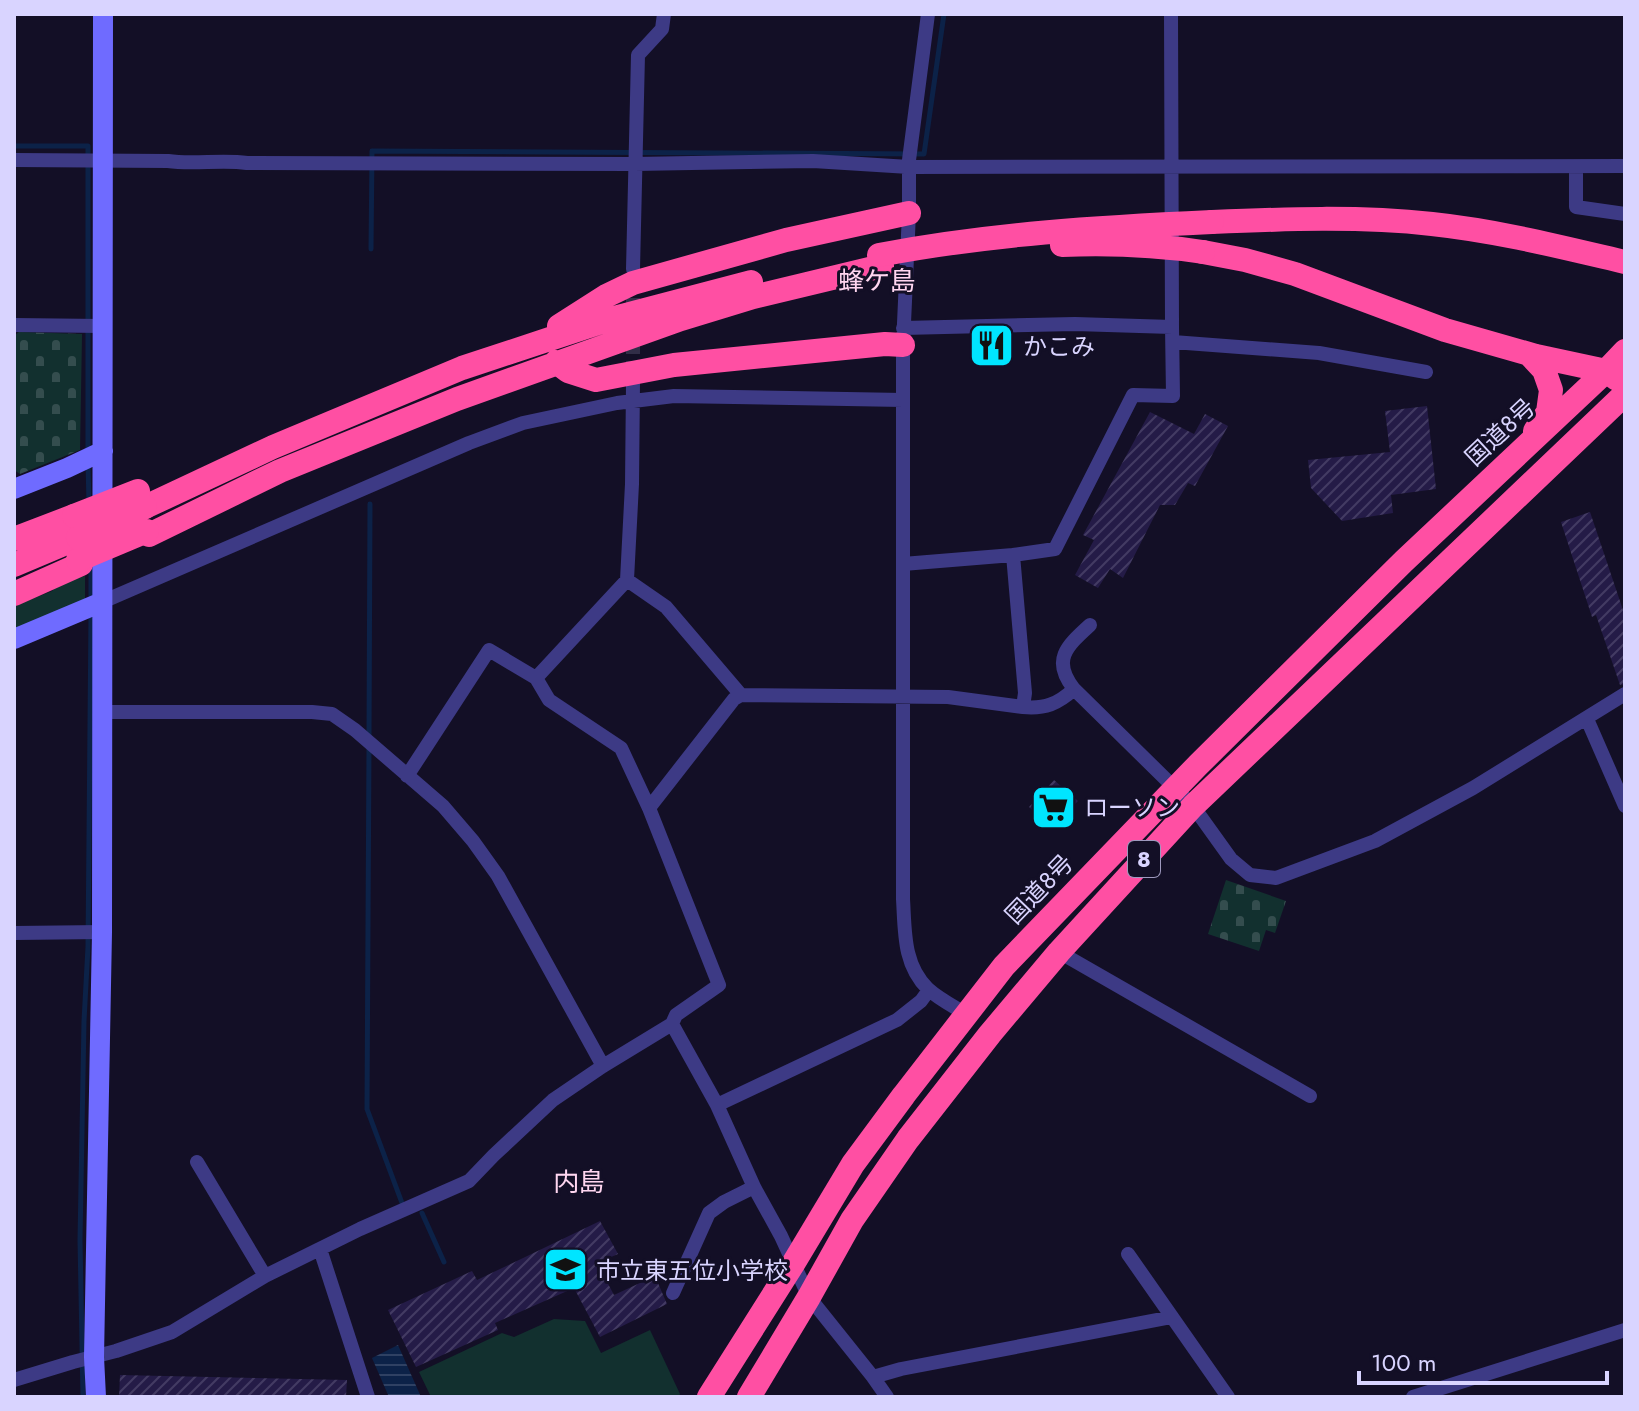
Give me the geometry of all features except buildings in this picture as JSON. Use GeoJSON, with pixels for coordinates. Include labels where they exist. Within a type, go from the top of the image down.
{"type":"FeatureCollection","features":[{"type":"Feature","properties":{"kind":"highway"},"geometry":{"type":"LineString","coordinates":[[507,353],[541,337],[606,296],[633,283],[786,240],[909,213]]}},
{"type":"Feature","properties":{"kind":"highway"},"geometry":{"type":"LineString","coordinates":[[14,585],[78,545],[144,516],[219,501],[280,471],[387,426],[556,362],[681,319],[927,246],[1080,228],[1363,219],[1501,233],[1625,262]]}},
{"type":"Feature","properties":{"kind":"highway"},"geometry":{"type":"LineString","coordinates":[[1501,233],[1572,261],[1614,273],[1625,281]]}},
{"type":"Feature","properties":{"kind":"highway"},"geometry":{"type":"LineString","coordinates":[[14,565],[78,545],[144,516],[273,447],[462,368],[610,319],[703,294],[880,260],[1074,245],[1163,246],[1203,252],[1295,274],[1445,330],[1616,378]]}},
{"type":"Feature","properties":{"kind":"highway"},"geometry":{"type":"LineString","coordinates":[[556,362],[568,371],[596,380],[674,365],[885,344],[903,336]]}},
{"type":"Feature","properties":{"kind":"highway","name":"国道8号"},"geometry":{"type":"LineString","coordinates":[[749,1397],[852,1220],[908,1139],[1185,797],[1404,561],[1519,452],[1616,378],[1625,351]]}},
{"type":"Feature","properties":{"kind":"highway"},"geometry":{"type":"LineString","coordinates":[[1519,452],[1548,412],[1551,390],[1544,370],[1529,354]]}},
{"type":"Feature","properties":{"kind":"highway","name":"国道8号"},"geometry":{"type":"LineString","coordinates":[[709,1397],[853,1164],[966,1014],[1021,947],[1625,394]]}},
{"type":"Feature","properties":{"kind":"highway"},"geometry":{"type":"LineString","coordinates":[[14,539],[78,545]]}},
{"type":"Feature","properties":{"kind":"highway"},"geometry":{"type":"LineString","coordinates":[[14,594],[78,545]]}},
{"type":"Feature","properties":{"kind":"street"},"geometry":{"type":"LineString","coordinates":[[96,1397],[94,1357],[102,932],[103,14]]}},
{"type":"Feature","properties":{"kind":"street"},"geometry":{"type":"LineString","coordinates":[[633,269],[638,55],[662,29],[664,14]]}},
{"type":"Feature","properties":{"kind":"street"},"geometry":{"type":"LineString","coordinates":[[928,14],[910,157],[903,336],[905,946],[915,973],[929,990],[966,1014]]}},
{"type":"Feature","properties":{"kind":"street"},"geometry":{"type":"LineString","coordinates":[[903,564],[1055,549],[1133,395],[1173,396],[1171,14]]}},
{"type":"Feature","properties":{"kind":"street"},"geometry":{"type":"LineString","coordinates":[[14,160],[383,163],[635,155],[813,161],[910,157],[1170,168],[1625,166]]}},
{"type":"Feature","properties":{"kind":"street"},"geometry":{"type":"LineString","coordinates":[[1576,167],[1576,207],[1625,214]]}},
{"type":"Feature","properties":{"kind":"street"},"geometry":{"type":"LineString","coordinates":[[903,336],[1075,324],[1319,353],[1426,372]]}},
{"type":"Feature","properties":{"kind":"street"},"geometry":{"type":"LineString","coordinates":[[14,325],[102,326]]}},
{"type":"Feature","properties":{"kind":"street"},"geometry":{"type":"LineString","coordinates":[[536,678],[627,580],[633,383]]}},
{"type":"Feature","properties":{"kind":"street"},"geometry":{"type":"LineString","coordinates":[[14,639],[469,443],[523,423],[674,396],[903,400]]}},
{"type":"Feature","properties":{"kind":"street"},"geometry":{"type":"LineString","coordinates":[[14,489],[103,451]]}},
{"type":"Feature","properties":{"kind":"street"},"geometry":{"type":"LineString","coordinates":[[1013,555],[1025,693],[1023,707]]}},
{"type":"Feature","properties":{"kind":"street"},"geometry":{"type":"LineString","coordinates":[[627,580],[666,607],[741,695]]}},
{"type":"Feature","properties":{"kind":"street"},"geometry":{"type":"LineString","coordinates":[[1090,625],[1073,640],[1062,660],[1064,676],[1185,797],[1231,859],[1250,875],[1276,878],[1375,841],[1473,788],[1625,694]]}},
{"type":"Feature","properties":{"kind":"street"},"geometry":{"type":"LineString","coordinates":[[14,1380],[172,1332],[265,1276],[360,1229],[469,1181],[553,1100],[672,1024],[676,1015],[719,985],[649,808],[621,748],[549,700],[536,678],[489,650],[407,776]]}},
{"type":"Feature","properties":{"kind":"street"},"geometry":{"type":"LineString","coordinates":[[649,808],[734,699],[741,695],[948,697],[1041,708],[1060,702],[1074,689]]}},
{"type":"Feature","properties":{"kind":"street"},"geometry":{"type":"LineString","coordinates":[[103,712],[312,712],[332,714],[355,730],[443,806],[473,841],[498,876],[603,1066]]}},
{"type":"Feature","properties":{"kind":"street"},"geometry":{"type":"LineString","coordinates":[[1587,719],[1625,806]]}},
{"type":"Feature","properties":{"kind":"street"},"geometry":{"type":"LineString","coordinates":[[14,933],[102,932]]}},
{"type":"Feature","properties":{"kind":"street"},"geometry":{"type":"LineString","coordinates":[[1059,952],[1310,1096]]}},
{"type":"Feature","properties":{"kind":"street"},"geometry":{"type":"LineString","coordinates":[[717,1105],[897,1020],[921,1001],[929,990]]}},
{"type":"Feature","properties":{"kind":"street"},"geometry":{"type":"LineString","coordinates":[[672,1024],[717,1105],[809,1297],[887,1397]]}},
{"type":"Feature","properties":{"kind":"street"},"geometry":{"type":"LineString","coordinates":[[197,1162],[265,1276]]}},
{"type":"Feature","properties":{"kind":"street"},"geometry":{"type":"LineString","coordinates":[[673,1293],[709,1213],[754,1187]]}},
{"type":"Feature","properties":{"kind":"street"},"geometry":{"type":"LineString","coordinates":[[320,1249],[368,1397]]}},
{"type":"Feature","properties":{"kind":"street"},"geometry":{"type":"LineString","coordinates":[[1128,1254],[1228,1397]]}},
{"type":"Feature","properties":{"kind":"street"},"geometry":{"type":"LineString","coordinates":[[873,1377],[1172,1317]]}},
{"type":"Feature","properties":{"kind":"street"},"geometry":{"type":"LineString","coordinates":[[1413,1397],[1625,1330]]}},
{"type":"Feature","properties":{"kind":"green space"},"geometry":{"type":"Polygon","coordinates":[[[19,332],[82,334],[80,450],[20,474],[14,470],[14,336],[19,332]]]}},
{"type":"Feature","properties":{"kind":"green space"},"geometry":{"type":"Polygon","coordinates":[[[85,576],[85,605],[14,632],[14,606],[52,591],[59,583],[85,576]]]}},
{"type":"Feature","properties":{"kind":"green space"},"geometry":{"type":"Polygon","coordinates":[[[1226,880],[1286,901],[1275,933],[1266,930],[1259,951],[1208,934],[1226,880]]]}},
{"type":"Feature","properties":{"kind":"green space"},"geometry":{"type":"Polygon","coordinates":[[[554,1319],[585,1321],[601,1353],[650,1330],[680,1394],[678,1397],[431,1397],[419,1372],[502,1333],[514,1337],[554,1319]]]}},
{"type":"Feature","properties":{"kind":"water"},"geometry":{"type":"Polygon","coordinates":[[[398,1345],[421,1397],[389,1397],[372,1358],[398,1345]]]}},
{"type":"Feature","properties":{"kind":"waterway"},"geometry":{"type":"LineString","coordinates":[[371,249],[372,151],[924,154],[944,14]]}},
{"type":"Feature","properties":{"kind":"waterway"},"geometry":{"type":"LineString","coordinates":[[14,146],[88,146],[88,452]]}},
{"type":"Feature","properties":{"kind":"waterway"},"geometry":{"type":"LineString","coordinates":[[88,462],[89,504]]}},
{"type":"Feature","properties":{"kind":"waterway"},"geometry":{"type":"LineString","coordinates":[[369,736],[370,504]]}},
{"type":"Feature","properties":{"kind":"waterway"},"geometry":{"type":"LineString","coordinates":[[91,566],[91,600]]}},
{"type":"Feature","properties":{"kind":"waterway"},"geometry":{"type":"LineString","coordinates":[[83,1397],[80,1240],[88,947],[91,614]]}},
{"type":"Feature","properties":{"kind":"waterway"},"geometry":{"type":"LineString","coordinates":[[369,746],[367,1109],[402,1203]]}},
{"type":"Feature","properties":{"kind":"waterway"},"geometry":{"type":"LineString","coordinates":[[422,1213],[444,1262]]}},
{"type":"Feature","properties":{"kind":"tunnel"},"geometry":{"type":"LineString","coordinates":[[633,277],[633,377]]}},
{"type":"Feature","properties":{"kind":"place","name":"かこみ"},"geometry":{"type":"Point","coordinates":[992,346]}},
{"type":"Feature","properties":{"kind":"place","name":"ローソン"},"geometry":{"type":"Point","coordinates":[1053,807]}},
{"type":"Feature","properties":{"kind":"place","name":"市立東五位小学校"},"geometry":{"type":"Point","coordinates":[565,1270]}},
{"type":"Feature","properties":{"kind":"district","name":"蜂ケ島"},"geometry":{"type":"Point","coordinates":[877,281]}},
{"type":"Feature","properties":{"kind":"district","name":"内島"},"geometry":{"type":"Point","coordinates":[579,1182]}}]}
